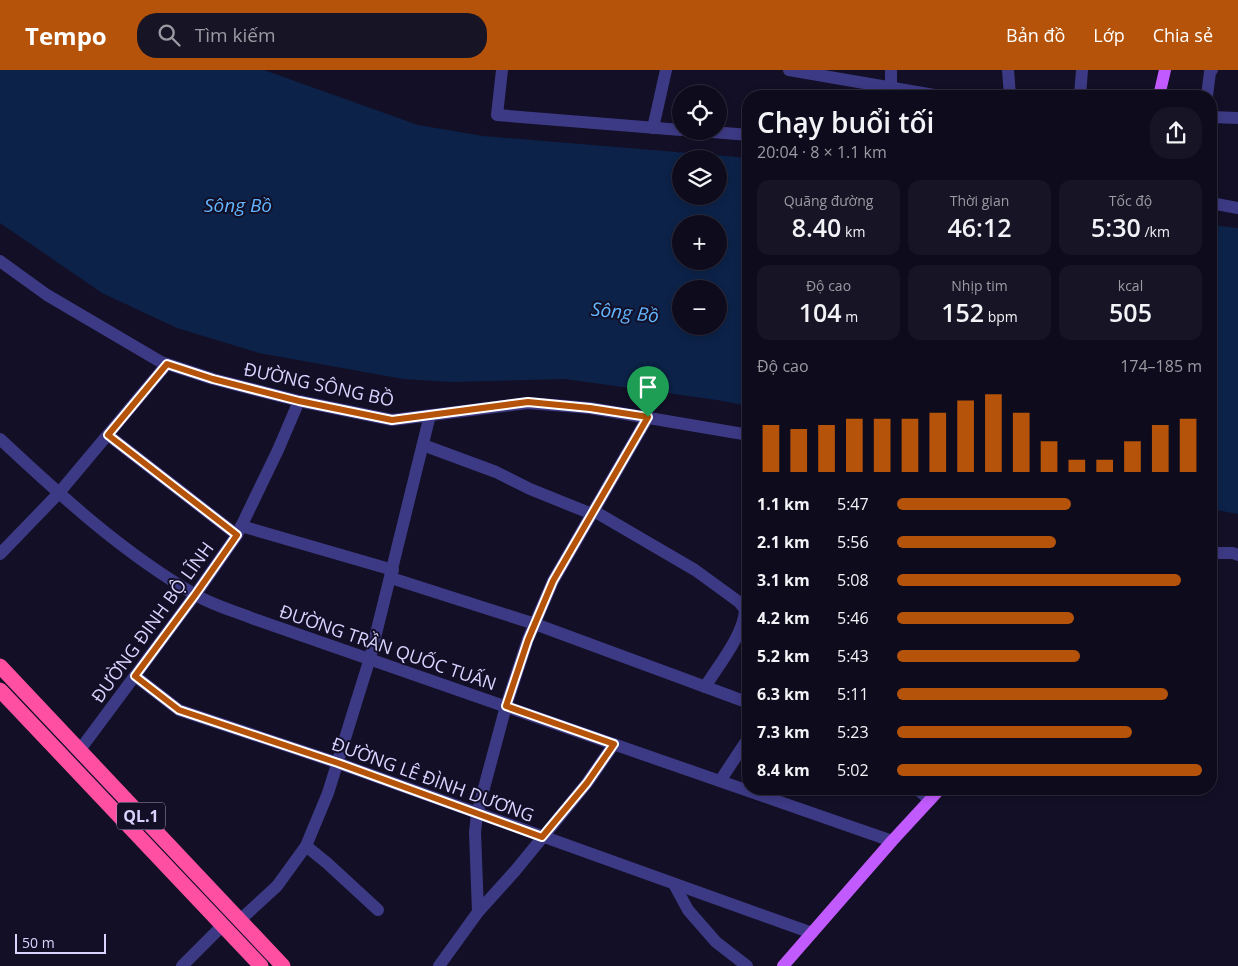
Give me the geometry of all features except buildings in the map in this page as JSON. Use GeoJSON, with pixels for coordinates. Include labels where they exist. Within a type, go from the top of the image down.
{"type":"FeatureCollection","features":[{"type":"Feature","properties":{"kind":"highway","name":"QL.1"},"geometry":{"type":"LineString","coordinates":[[0,666],[283,966]]}},
{"type":"Feature","properties":{"kind":"highway","name":"QL.1"},"geometry":{"type":"LineString","coordinates":[[0,690],[261,966]]}},
{"type":"Feature","properties":{"kind":"main road"},"geometry":{"type":"LineString","coordinates":[[1161,90],[1165,70]]}},
{"type":"Feature","properties":{"kind":"main road"},"geometry":{"type":"LineString","coordinates":[[783,966],[935,795]]}},
{"type":"Feature","properties":{"kind":"street"},"geometry":{"type":"LineString","coordinates":[[502,70],[497,115],[672,129]]}},
{"type":"Feature","properties":{"kind":"street"},"geometry":{"type":"LineString","coordinates":[[654,128],[666,70]]}},
{"type":"Feature","properties":{"kind":"street"},"geometry":{"type":"LineString","coordinates":[[789,70],[891,90]]}},
{"type":"Feature","properties":{"kind":"street"},"geometry":{"type":"LineString","coordinates":[[891,70],[896,90]]}},
{"type":"Feature","properties":{"kind":"street"},"geometry":{"type":"LineString","coordinates":[[1008,70],[1010,90]]}},
{"type":"Feature","properties":{"kind":"street"},"geometry":{"type":"LineString","coordinates":[[1080,90],[1082,70]]}},
{"type":"Feature","properties":{"kind":"street"},"geometry":{"type":"LineString","coordinates":[[1208,90],[1210,72],[1212,70]]}},
{"type":"Feature","properties":{"kind":"street"},"geometry":{"type":"LineString","coordinates":[[1217,117],[1238,118]]}},
{"type":"Feature","properties":{"kind":"street"},"geometry":{"type":"LineString","coordinates":[[727,133],[742,134]]}},
{"type":"Feature","properties":{"kind":"street"},"geometry":{"type":"LineString","coordinates":[[1217,204],[1238,208]]}},
{"type":"Feature","properties":{"kind":"street","name":"ĐƯỜNG SÔNG BỒ"},"geometry":{"type":"LineString","coordinates":[[0,261],[47,295],[107,332],[167,364],[213,379],[299,401],[392,420],[528,402],[590,408],[742,434]]}},
{"type":"Feature","properties":{"kind":"street"},"geometry":{"type":"LineString","coordinates":[[0,554],[58,494],[167,364]]}},
{"type":"Feature","properties":{"kind":"street","name":"ĐƯỜNG ĐINH BỘ LĨNH"},"geometry":{"type":"LineString","coordinates":[[80,751],[195,595],[239,530],[299,401]]}},
{"type":"Feature","properties":{"kind":"street"},"geometry":{"type":"LineString","coordinates":[[240,920],[277,886],[306,846],[328,793],[370,658],[430,416]]}},
{"type":"Feature","properties":{"kind":"street"},"geometry":{"type":"LineString","coordinates":[[478,912],[474,832],[477,814],[506,706],[535,624],[553,581],[648,417]]}},
{"type":"Feature","properties":{"kind":"street"},"geometry":{"type":"LineString","coordinates":[[108,435],[239,530],[392,574],[535,624],[742,700]]}},
{"type":"Feature","properties":{"kind":"street","name":"ĐƯỜNG TRẦN QUỐC TUẤN"},"geometry":{"type":"LineString","coordinates":[[0,439],[58,494],[124,548],[195,595],[254,619],[742,789]]}},
{"type":"Feature","properties":{"kind":"street"},"geometry":{"type":"LineString","coordinates":[[423,445],[496,472],[530,489],[593,512],[695,570],[742,606]]}},
{"type":"Feature","properties":{"kind":"street"},"geometry":{"type":"LineString","coordinates":[[1217,553],[1238,555]]}},
{"type":"Feature","properties":{"kind":"street"},"geometry":{"type":"LineString","coordinates":[[705,687],[742,625]]}},
{"type":"Feature","properties":{"kind":"street","name":"ĐƯỜNG LÊ ĐÌNH DƯƠNG"},"geometry":{"type":"LineString","coordinates":[[135,676],[179,710],[338,763],[812,932]]}},
{"type":"Feature","properties":{"kind":"street"},"geometry":{"type":"LineString","coordinates":[[439,966],[478,912],[587,783],[614,744]]}},
{"type":"Feature","properties":{"kind":"street"},"geometry":{"type":"LineString","coordinates":[[720,781],[742,748]]}},
{"type":"Feature","properties":{"kind":"street","name":"ĐƯỜNG TRẦN QUỐC TUẤN"},"geometry":{"type":"LineString","coordinates":[[760,795],[892,841]]}},
{"type":"Feature","properties":{"kind":"street"},"geometry":{"type":"LineString","coordinates":[[924,795],[930,800]]}},
{"type":"Feature","properties":{"kind":"street"},"geometry":{"type":"LineString","coordinates":[[306,846],[328,863],[378,910]]}},
{"type":"Feature","properties":{"kind":"street"},"geometry":{"type":"LineString","coordinates":[[674,884],[688,910],[716,942],[747,966]]}},
{"type":"Feature","properties":{"kind":"street"},"geometry":{"type":"LineString","coordinates":[[182,966],[223,925]]}},
{"type":"Feature","properties":{"kind":"water","name":"Sông Bồ"},"geometry":{"type":"Polygon","coordinates":[[[0,70],[264,70],[418,125],[483,136],[672,152],[672,205],[727,205],[727,156],[742,157],[742,405],[565,379],[452,382],[403,379],[259,353],[177,328],[102,293],[0,223],[0,70]]]}},
{"type":"Feature","properties":{"kind":"water"},"geometry":{"type":"Polygon","coordinates":[[[1217,226],[1238,228],[1238,514],[1217,510],[1217,226]]]}},
{"type":"Feature","properties":{"kind":"route"},"geometry":{"type":"LineString","coordinates":[[167,364],[213,379],[299,401],[392,420],[528,402],[590,408],[648,417],[553,581],[528,640],[506,706],[614,744],[587,783],[542,837],[338,763],[179,710],[135,676],[237,535],[108,435],[167,364]]}}]}
